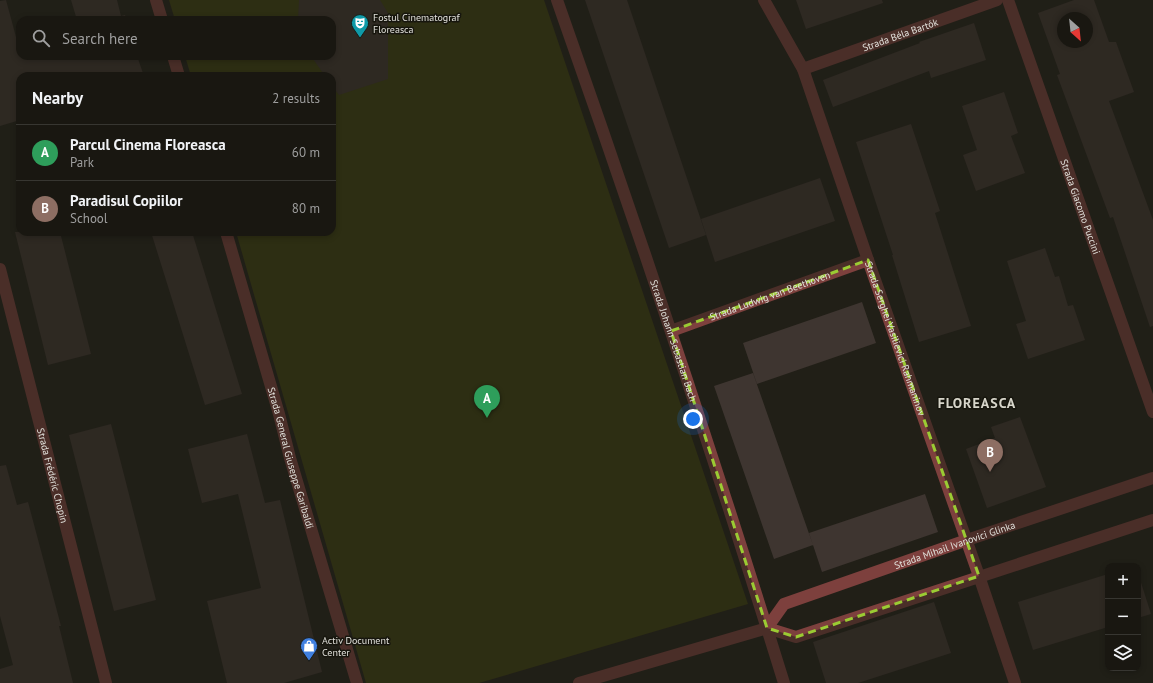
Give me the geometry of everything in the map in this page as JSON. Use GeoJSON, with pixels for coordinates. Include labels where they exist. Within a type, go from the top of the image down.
{"type":"FeatureCollection","features":[{"type":"Feature","properties":{"kind":"street"},"geometry":{"type":"LineString","coordinates":[[156,0],[161,16]]}},
{"type":"Feature","properties":{"kind":"street","name":"Strada Johann Sebastian Bach"},"geometry":{"type":"LineString","coordinates":[[557,0],[614,161],[671,330],[784,683]]}},
{"type":"Feature","properties":{"kind":"street","name":"Strada Serghei Vasilievici Rahmaninov"},"geometry":{"type":"LineString","coordinates":[[764,0],[803,69],[868,260],[967,540],[1015,683]]}},
{"type":"Feature","properties":{"kind":"street","name":"Strada Béla Bartók"},"geometry":{"type":"LineString","coordinates":[[803,69],[997,0]]}},
{"type":"Feature","properties":{"kind":"street","name":"Strada Giacomo Puccini"},"geometry":{"type":"LineString","coordinates":[[1008,0],[1153,412]]}},
{"type":"Feature","properties":{"kind":"street"},"geometry":{"type":"LineString","coordinates":[[174,60],[178,72]]}},
{"type":"Feature","properties":{"kind":"street","name":"Strada General Giuseppe Garibaldi"},"geometry":{"type":"LineString","coordinates":[[227,236],[277,407],[290,458],[357,683]]}},
{"type":"Feature","properties":{"kind":"street","name":"Strada Ludwig van Beethoven"},"geometry":{"type":"LineString","coordinates":[[671,330],[868,260]]}},
{"type":"Feature","properties":{"kind":"street","name":"Strada Frédéric Chopin"},"geometry":{"type":"LineString","coordinates":[[0,268],[106,683]]}},
{"type":"Feature","properties":{"kind":"street","name":"Strada Mihail Ivanovici Glinka"},"geometry":{"type":"LineString","coordinates":[[767,628],[784,604],[967,540],[1153,478]]}},
{"type":"Feature","properties":{"kind":"street"},"geometry":{"type":"LineString","coordinates":[[579,683],[767,628],[796,637],[1153,520]]}},
{"type":"Feature","properties":{"kind":"highlighted area"},"geometry":{"type":"Polygon","coordinates":[[[868,260],[979,576],[796,637],[767,628],[671,331],[868,260]]]}},
{"type":"Feature","properties":{"kind":"green space"},"geometry":{"type":"Polygon","coordinates":[[[169,0],[544,0],[748,604],[479,683],[366,683],[237,236],[336,236],[336,72],[190,72],[186,60],[336,60],[336,16],[174,16],[169,0]]]}},
{"type":"Feature","properties":{"kind":"building"},"geometry":{"type":"Polygon","coordinates":[[[6,0],[16,37],[16,60],[138,60],[143,72],[16,72],[16,121],[0,126],[0,1],[6,0]]]}},
{"type":"Feature","properties":{"kind":"building"},"geometry":{"type":"Polygon","coordinates":[[[71,0],[117,0],[121,16],[76,16],[71,0]]]}},
{"type":"Feature","properties":{"kind":"building","name":"Fostul Cinematograf Floreasca"},"geometry":{"type":"Polygon","coordinates":[[[299,0],[380,0],[388,13],[388,79],[339,95],[336,91],[336,72],[322,72],[314,60],[336,60],[336,16],[298,16],[299,0]]]}},
{"type":"Feature","properties":{"kind":"building"},"geometry":{"type":"Polygon","coordinates":[[[585,0],[627,0],[706,235],[669,248],[585,0]]]}},
{"type":"Feature","properties":{"kind":"building"},"geometry":{"type":"Polygon","coordinates":[[[796,0],[882,0],[883,3],[806,29],[796,0]]]}},
{"type":"Feature","properties":{"kind":"building"},"geometry":{"type":"Polygon","coordinates":[[[1074,0],[1094,0],[1109,42],[1116,42],[1134,92],[1109,101],[1153,220],[1153,326],[1150,327],[1113,217],[1110,218],[1057,75],[1060,74],[1038,13],[1074,0]]]}},
{"type":"Feature","properties":{"kind":"building"},"geometry":{"type":"Polygon","coordinates":[[[974,23],[986,60],[931,78],[929,71],[833,107],[823,80],[920,43],[919,42],[974,23]]]}},
{"type":"Feature","properties":{"kind":"building"},"geometry":{"type":"Polygon","coordinates":[[[1004,92],[1018,133],[1011,136],[1025,173],[976,191],[963,155],[977,150],[962,106],[1004,92]]]}},
{"type":"Feature","properties":{"kind":"building"},"geometry":{"type":"Polygon","coordinates":[[[911,124],[940,211],[935,213],[971,326],[919,342],[893,255],[856,142],[911,124]]]}},
{"type":"Feature","properties":{"kind":"building"},"geometry":{"type":"Polygon","coordinates":[[[820,178],[835,221],[715,262],[701,219],[820,178]]]}},
{"type":"Feature","properties":{"kind":"building"},"geometry":{"type":"Polygon","coordinates":[[[15,232],[16,236],[61,236],[91,354],[48,365],[15,232]]]}},
{"type":"Feature","properties":{"kind":"building"},"geometry":{"type":"Polygon","coordinates":[[[152,236],[193,236],[242,394],[205,405],[152,236]]]}},
{"type":"Feature","properties":{"kind":"building"},"geometry":{"type":"Polygon","coordinates":[[[1045,248],[1055,277],[1059,276],[1068,306],[1073,305],[1085,340],[1028,359],[1016,324],[1026,321],[1007,261],[1045,248]]]}},
{"type":"Feature","properties":{"kind":"building"},"geometry":{"type":"Polygon","coordinates":[[[862,302],[876,343],[757,384],[743,343],[862,302]]]}},
{"type":"Feature","properties":{"kind":"building"},"geometry":{"type":"Polygon","coordinates":[[[753,373],[813,545],[774,559],[714,386],[753,373]]]}},
{"type":"Feature","properties":{"kind":"building"},"geometry":{"type":"Polygon","coordinates":[[[1020,417],[1046,487],[987,508],[966,449],[995,438],[991,427],[1020,417]]]}},
{"type":"Feature","properties":{"kind":"building"},"geometry":{"type":"Polygon","coordinates":[[[111,424],[156,600],[114,611],[69,435],[111,424]]]}},
{"type":"Feature","properties":{"kind":"building"},"geometry":{"type":"Polygon","coordinates":[[[247,434],[265,503],[280,500],[322,672],[284,683],[227,683],[207,601],[261,588],[238,494],[202,503],[188,449],[247,434]]]}},
{"type":"Feature","properties":{"kind":"building"},"geometry":{"type":"Polygon","coordinates":[[[6,465],[17,505],[28,502],[61,626],[59,626],[73,683],[0,683],[0,669],[13,665],[0,616],[0,466],[6,465]]]}},
{"type":"Feature","properties":{"kind":"building"},"geometry":{"type":"Polygon","coordinates":[[[925,494],[938,532],[822,572],[809,533],[925,494]]]}},
{"type":"Feature","properties":{"kind":"building"},"geometry":{"type":"Polygon","coordinates":[[[1105,575],[1105,628],[1033,650],[1018,602],[1105,575]]]}},
{"type":"Feature","properties":{"kind":"building"},"geometry":{"type":"Polygon","coordinates":[[[1141,582],[1151,614],[1141,617],[1141,582]]]}},
{"type":"Feature","properties":{"kind":"building"},"geometry":{"type":"Polygon","coordinates":[[[934,602],[951,653],[858,683],[826,683],[813,642],[934,602]]]}},
{"type":"Feature","properties":{"kind":"place","name":"Fostul Cinematograf Floreasca"},"geometry":{"type":"Point","coordinates":[360,38]}},
{"type":"Feature","properties":{"kind":"place","name":"Parcul Cinema Floreasca"},"geometry":{"type":"Point","coordinates":[487,418]}},
{"type":"Feature","properties":{"kind":"place","name":"Paradisul Copiilor"},"geometry":{"type":"Point","coordinates":[990,472]}},
{"type":"Feature","properties":{"kind":"place","name":"Activ Document Center"},"geometry":{"type":"Point","coordinates":[309,661]}},
{"type":"Feature","properties":{"kind":"district","name":"FLOREASCA"},"geometry":{"type":"Point","coordinates":[977,403]}}]}
